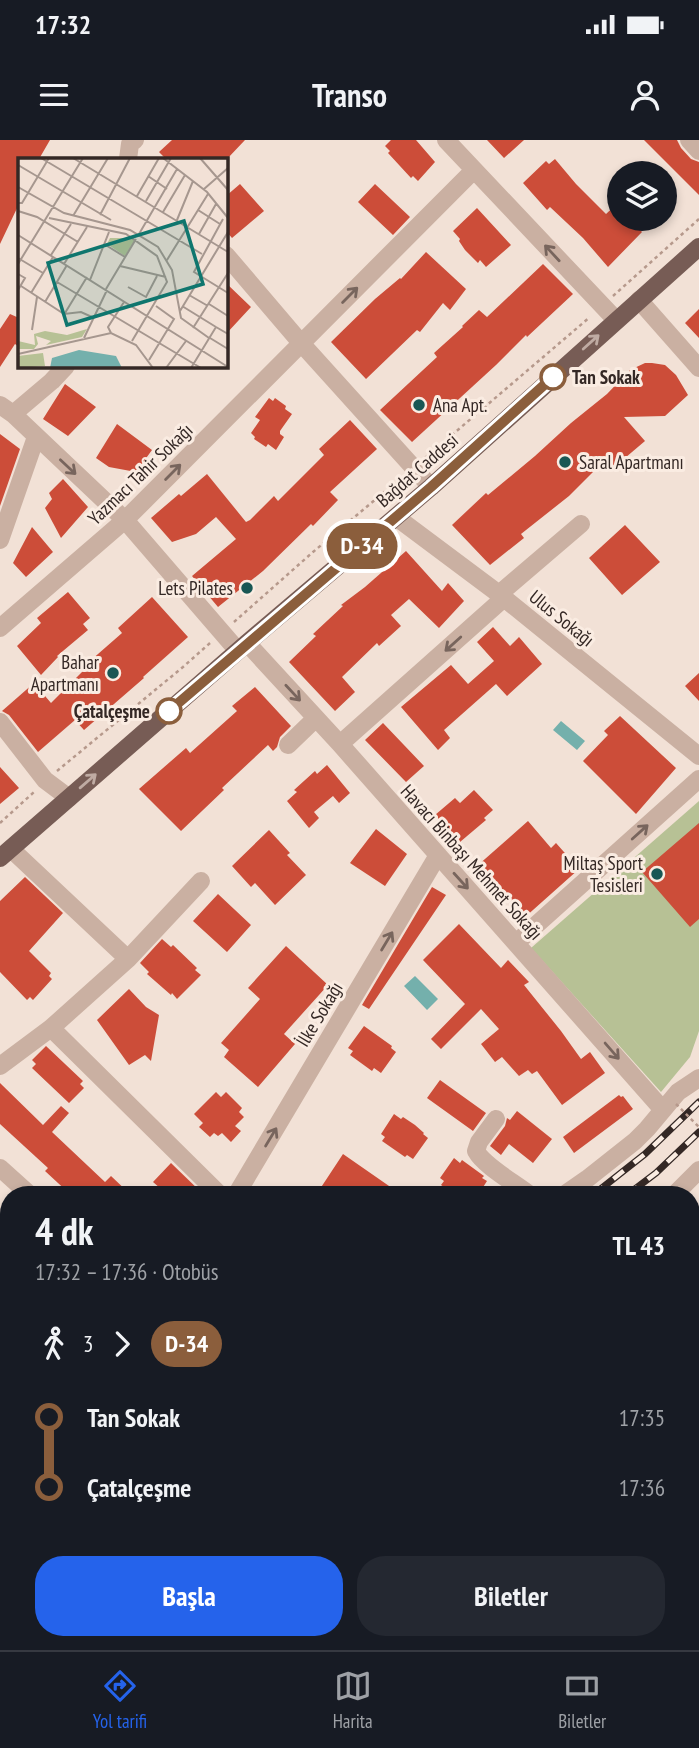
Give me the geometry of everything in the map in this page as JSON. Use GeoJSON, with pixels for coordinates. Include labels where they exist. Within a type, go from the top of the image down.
{"type":"FeatureCollection","features":[{"type":"Feature","properties":{"kind":"main road","name":"Bağdat Caddesi"},"geometry":{"type":"LineString","coordinates":[[5,853],[242,647],[397,517],[699,247]]}},
{"type":"Feature","properties":{"kind":"street"},"geometry":{"type":"LineString","coordinates":[[446,140],[616,320]]}},
{"type":"Feature","properties":{"kind":"street"},"geometry":{"type":"LineString","coordinates":[[689,140],[699,151]]}},
{"type":"Feature","properties":{"kind":"street","name":"Yazmacı Tahir Sokağı"},"geometry":{"type":"LineString","coordinates":[[0,628],[125,520],[474,170]]}},
{"type":"Feature","properties":{"kind":"street"},"geometry":{"type":"LineString","coordinates":[[228,257],[431,487]]}},
{"type":"Feature","properties":{"kind":"street"},"geometry":{"type":"LineString","coordinates":[[639,300],[699,368]]}},
{"type":"Feature","properties":{"kind":"street"},"geometry":{"type":"LineString","coordinates":[[7,410],[52,381],[64,368]]}},
{"type":"Feature","properties":{"kind":"street","name":"Havacı Binbaşı Mehmet Sokağı"},"geometry":{"type":"LineString","coordinates":[[7,410],[125,520],[222,633],[242,647],[316,718],[516,943],[670,1107]]}},
{"type":"Feature","properties":{"kind":"street"},"geometry":{"type":"LineString","coordinates":[[0,540],[36,438]]}},
{"type":"Feature","properties":{"kind":"street","name":"Ulus Sokağı"},"geometry":{"type":"LineString","coordinates":[[397,517],[502,596],[699,756]]}},
{"type":"Feature","properties":{"kind":"street"},"geometry":{"type":"LineString","coordinates":[[340,744],[581,524]]}},
{"type":"Feature","properties":{"kind":"street"},"geometry":{"type":"LineString","coordinates":[[288,745],[316,718]]}},
{"type":"Feature","properties":{"kind":"street"},"geometry":{"type":"LineString","coordinates":[[0,722],[45,780],[69,798]]}},
{"type":"Feature","properties":{"kind":"street"},"geometry":{"type":"LineString","coordinates":[[516,943],[699,779]]}},
{"type":"Feature","properties":{"kind":"street"},"geometry":{"type":"LineString","coordinates":[[5,853],[128,959]]}},
{"type":"Feature","properties":{"kind":"street","name":"İlke Sokağı"},"geometry":{"type":"LineString","coordinates":[[241,1186],[438,855]]}},
{"type":"Feature","properties":{"kind":"street"},"geometry":{"type":"LineString","coordinates":[[0,1066],[51,1028],[128,959],[201,881]]}},
{"type":"Feature","properties":{"kind":"street"},"geometry":{"type":"LineString","coordinates":[[51,1028],[211,1186]]}},
{"type":"Feature","properties":{"kind":"street"},"geometry":{"type":"LineString","coordinates":[[577,1186],[635,1141],[670,1107],[678,1093],[699,1078]]}},
{"type":"Feature","properties":{"kind":"street"},"geometry":{"type":"LineString","coordinates":[[496,1119],[479,1142],[476,1151],[480,1159],[519,1186]]}},
{"type":"Feature","properties":{"kind":"street"},"geometry":{"type":"LineString","coordinates":[[0,1168],[20,1186]]}},
{"type":"Feature","properties":{"kind":"street"},"geometry":{"type":"LineString","coordinates":[[683,1186],[699,1170]]}},
{"type":"Feature","properties":{"kind":"path"},"geometry":{"type":"LineString","coordinates":[[0,823],[45,780],[183,667],[313,552],[602,306],[699,219]]}},
{"type":"Feature","properties":{"kind":"path"},"geometry":{"type":"LineString","coordinates":[[670,1107],[699,1127]]}},
{"type":"Feature","properties":{"kind":"green space","name":"Miltaş Sport Tesisleri"},"geometry":{"type":"Polygon","coordinates":[[[699,801],[699,1031],[690,1057],[661,1092],[531,948],[699,801]]]}},
{"type":"Feature","properties":{"kind":"water"},"geometry":{"type":"Polygon","coordinates":[[[561,721],[585,741],[577,750],[553,730],[561,721]]]}},
{"type":"Feature","properties":{"kind":"water"},"geometry":{"type":"Polygon","coordinates":[[[415,976],[438,999],[427,1010],[404,986],[415,976]]]}},
{"type":"Feature","properties":{"kind":"building"},"geometry":{"type":"Polygon","coordinates":[[[0,140],[50,140],[40,158],[18,158],[18,206],[0,244],[0,140]]]}},
{"type":"Feature","properties":{"kind":"building"},"geometry":{"type":"Polygon","coordinates":[[[172,140],[245,140],[228,158],[165,158],[159,152],[172,140]]]}},
{"type":"Feature","properties":{"kind":"building"},"geometry":{"type":"Polygon","coordinates":[[[391,140],[416,140],[435,162],[418,181],[413,176],[411,178],[388,153],[390,151],[385,146],[391,140]]]}},
{"type":"Feature","properties":{"kind":"building"},"geometry":{"type":"Polygon","coordinates":[[[487,140],[524,140],[504,158],[487,140]]]}},
{"type":"Feature","properties":{"kind":"building"},"geometry":{"type":"Polygon","coordinates":[[[644,140],[677,140],[691,159],[699,162],[699,195],[677,173],[677,161],[665,161],[644,140]]]}},
{"type":"Feature","properties":{"kind":"building"},"geometry":{"type":"Polygon","coordinates":[[[555,159],[576,184],[607,213],[607,231],[642,232],[608,267],[583,238],[550,207],[547,210],[523,183],[546,161],[549,164],[555,159]]]}},
{"type":"Feature","properties":{"kind":"building"},"geometry":{"type":"Polygon","coordinates":[[[240,184],[264,211],[232,238],[228,233],[228,194],[240,184]]]}},
{"type":"Feature","properties":{"kind":"building"},"geometry":{"type":"Polygon","coordinates":[[[375,184],[410,217],[393,235],[358,202],[375,184]]]}},
{"type":"Feature","properties":{"kind":"building"},"geometry":{"type":"Polygon","coordinates":[[[477,208],[511,245],[486,267],[465,250],[453,231],[477,208]]]}},
{"type":"Feature","properties":{"kind":"building"},"geometry":{"type":"Polygon","coordinates":[[[426,252],[466,289],[450,310],[443,303],[420,332],[417,330],[366,379],[331,342],[375,299],[401,279],[426,252]]]}},
{"type":"Feature","properties":{"kind":"building"},"geometry":{"type":"Polygon","coordinates":[[[543,264],[573,294],[412,442],[380,410],[437,357],[434,353],[479,310],[487,317],[543,264]]]}},
{"type":"Feature","properties":{"kind":"building"},"geometry":{"type":"Polygon","coordinates":[[[228,285],[251,307],[228,332],[228,285]]]}},
{"type":"Feature","properties":{"kind":"building"},"geometry":{"type":"Polygon","coordinates":[[[699,309],[699,338],[685,323],[699,309]]]}},
{"type":"Feature","properties":{"kind":"building"},"geometry":{"type":"Polygon","coordinates":[[[10,314],[18,318],[18,346],[15,344],[0,367],[0,329],[10,314]]]}},
{"type":"Feature","properties":{"kind":"building"},"geometry":{"type":"Polygon","coordinates":[[[645,363],[665,365],[676,375],[688,395],[665,416],[624,417],[645,441],[612,469],[604,461],[569,496],[521,534],[524,538],[490,565],[452,525],[486,493],[488,495],[607,394],[630,370],[645,363]]]}},
{"type":"Feature","properties":{"kind":"building"},"geometry":{"type":"Polygon","coordinates":[[[65,384],[96,407],[68,436],[43,419],[65,384]]]}},
{"type":"Feature","properties":{"kind":"building"},"geometry":{"type":"Polygon","coordinates":[[[269,398],[273,401],[275,398],[292,414],[280,431],[284,437],[276,450],[254,439],[251,433],[260,420],[255,417],[269,398]]]}},
{"type":"Feature","properties":{"kind":"building"},"geometry":{"type":"Polygon","coordinates":[[[350,420],[377,449],[330,492],[338,500],[313,526],[311,524],[263,571],[218,607],[192,576],[236,539],[216,517],[196,534],[172,542],[151,518],[207,474],[246,522],[274,496],[278,501],[324,455],[319,449],[350,420]]]}},
{"type":"Feature","properties":{"kind":"building"},"geometry":{"type":"Polygon","coordinates":[[[117,424],[152,450],[136,472],[109,467],[96,458],[117,424]]]}},
{"type":"Feature","properties":{"kind":"building"},"geometry":{"type":"Polygon","coordinates":[[[0,434],[20,449],[0,506],[0,434]]]}},
{"type":"Feature","properties":{"kind":"building"},"geometry":{"type":"Polygon","coordinates":[[[63,479],[88,507],[61,538],[45,508],[52,499],[49,493],[63,479]]]}},
{"type":"Feature","properties":{"kind":"building"},"geometry":{"type":"Polygon","coordinates":[[[625,525],[660,562],[622,595],[589,558],[625,525]]]}},
{"type":"Feature","properties":{"kind":"building"},"geometry":{"type":"Polygon","coordinates":[[[32,527],[53,552],[26,577],[13,563],[32,527]]]}},
{"type":"Feature","properties":{"kind":"building"},"geometry":{"type":"Polygon","coordinates":[[[406,551],[442,591],[448,583],[464,601],[439,628],[409,599],[391,615],[401,626],[379,646],[377,643],[342,677],[355,692],[335,711],[289,662],[316,636],[313,634],[343,606],[341,605],[406,551]]]}},
{"type":"Feature","properties":{"kind":"building"},"geometry":{"type":"Polygon","coordinates":[[[68,592],[90,618],[83,624],[88,630],[57,656],[41,675],[17,646],[41,623],[37,618],[68,592]]]}},
{"type":"Feature","properties":{"kind":"building"},"geometry":{"type":"Polygon","coordinates":[[[152,597],[188,637],[84,730],[75,720],[38,752],[9,715],[2,711],[34,683],[51,703],[84,670],[82,668],[122,633],[118,628],[152,597]]]}},
{"type":"Feature","properties":{"kind":"building"},"geometry":{"type":"Polygon","coordinates":[[[493,627],[510,646],[519,637],[542,664],[507,696],[496,684],[444,730],[450,738],[438,750],[401,707],[451,665],[468,684],[494,661],[477,642],[493,627]]]}},
{"type":"Feature","properties":{"kind":"building"},"geometry":{"type":"Polygon","coordinates":[[[699,673],[699,701],[685,686],[699,673]]]}},
{"type":"Feature","properties":{"kind":"building"},"geometry":{"type":"Polygon","coordinates":[[[255,687],[291,726],[280,737],[273,751],[268,745],[181,831],[139,789],[186,748],[190,753],[237,711],[232,706],[255,687]]]}},
{"type":"Feature","properties":{"kind":"building"},"geometry":{"type":"Polygon","coordinates":[[[620,716],[676,768],[636,814],[583,761],[608,735],[604,731],[620,716]]]}},
{"type":"Feature","properties":{"kind":"building"},"geometry":{"type":"Polygon","coordinates":[[[383,723],[424,766],[406,782],[365,740],[383,723]]]}},
{"type":"Feature","properties":{"kind":"building"},"geometry":{"type":"Polygon","coordinates":[[[327,765],[350,793],[339,803],[333,796],[314,812],[319,818],[309,828],[287,801],[297,792],[294,790],[315,771],[317,774],[327,765]]]}},
{"type":"Feature","properties":{"kind":"building"},"geometry":{"type":"Polygon","coordinates":[[[0,767],[19,788],[0,804],[0,767]]]}},
{"type":"Feature","properties":{"kind":"building"},"geometry":{"type":"Polygon","coordinates":[[[474,790],[493,810],[484,818],[486,820],[460,842],[435,815],[455,798],[460,803],[474,790]]]}},
{"type":"Feature","properties":{"kind":"building"},"geometry":{"type":"Polygon","coordinates":[[[528,821],[551,848],[556,843],[579,869],[524,918],[477,866],[528,821]]]}},
{"type":"Feature","properties":{"kind":"building"},"geometry":{"type":"Polygon","coordinates":[[[699,823],[699,919],[690,927],[642,872],[699,823]]]}},
{"type":"Feature","properties":{"kind":"building"},"geometry":{"type":"Polygon","coordinates":[[[376,829],[407,854],[385,886],[350,863],[376,829]]]}},
{"type":"Feature","properties":{"kind":"building"},"geometry":{"type":"Polygon","coordinates":[[[269,830],[306,875],[275,905],[255,883],[251,887],[232,866],[269,830]]]}},
{"type":"Feature","properties":{"kind":"building"},"geometry":{"type":"Polygon","coordinates":[[[25,877],[63,913],[29,951],[51,973],[49,976],[52,979],[33,1000],[30,997],[27,1000],[0,972],[0,901],[25,877]]]}},
{"type":"Feature","properties":{"kind":"building"},"geometry":{"type":"Polygon","coordinates":[[[432,887],[446,895],[369,1009],[362,1005],[432,887]]]}},
{"type":"Feature","properties":{"kind":"building"},"geometry":{"type":"Polygon","coordinates":[[[218,894],[251,925],[227,952],[193,921],[218,894]]]}},
{"type":"Feature","properties":{"kind":"building"},"geometry":{"type":"Polygon","coordinates":[[[459,924],[501,968],[508,960],[529,982],[524,985],[581,1059],[590,1052],[605,1073],[562,1105],[537,1071],[532,1074],[528,1070],[519,1076],[502,1057],[495,1062],[481,1044],[499,1029],[481,1009],[441,1049],[431,1039],[465,1004],[423,960],[459,924]]]}},
{"type":"Feature","properties":{"kind":"building"},"geometry":{"type":"Polygon","coordinates":[[[162,939],[171,947],[173,945],[201,975],[177,999],[147,974],[149,972],[140,963],[162,939]]]}},
{"type":"Feature","properties":{"kind":"building"},"geometry":{"type":"Polygon","coordinates":[[[286,946],[328,985],[284,1034],[295,1044],[258,1087],[224,1057],[229,1050],[221,1043],[260,999],[248,988],[286,946]]]}},
{"type":"Feature","properties":{"kind":"building"},"geometry":{"type":"Polygon","coordinates":[[[129,989],[146,1007],[159,1015],[151,1061],[145,1055],[129,1065],[97,1020],[129,989]]]}},
{"type":"Feature","properties":{"kind":"building"},"geometry":{"type":"Polygon","coordinates":[[[364,1026],[392,1046],[396,1052],[381,1073],[374,1068],[372,1071],[350,1055],[353,1051],[348,1048],[364,1026]]]}},
{"type":"Feature","properties":{"kind":"building"},"geometry":{"type":"Polygon","coordinates":[[[46,1046],[83,1081],[80,1084],[84,1088],[69,1103],[32,1068],[36,1064],[32,1060],[46,1046]]]}},
{"type":"Feature","properties":{"kind":"building"},"geometry":{"type":"Polygon","coordinates":[[[440,1080],[486,1113],[473,1131],[427,1098],[440,1080]]]}},
{"type":"Feature","properties":{"kind":"building"},"geometry":{"type":"Polygon","coordinates":[[[0,1083],[43,1125],[61,1106],[69,1113],[52,1132],[105,1182],[111,1176],[122,1186],[61,1186],[45,1171],[48,1168],[0,1124],[0,1083]]]}},
{"type":"Feature","properties":{"kind":"building"},"geometry":{"type":"Polygon","coordinates":[[[216,1092],[221,1097],[226,1092],[242,1108],[239,1112],[244,1117],[235,1126],[241,1131],[231,1142],[222,1133],[218,1136],[214,1133],[210,1137],[199,1127],[203,1123],[194,1114],[216,1092]]]}},
{"type":"Feature","properties":{"kind":"building"},"geometry":{"type":"Polygon","coordinates":[[[619,1095],[623,1096],[633,1109],[574,1153],[563,1137],[619,1095]]]}},
{"type":"Feature","properties":{"kind":"building"},"geometry":{"type":"Polygon","coordinates":[[[517,1111],[552,1139],[533,1163],[509,1144],[501,1155],[490,1146],[505,1126],[507,1118],[510,1120],[517,1111]]]}},
{"type":"Feature","properties":{"kind":"building"},"geometry":{"type":"Polygon","coordinates":[[[394,1114],[415,1125],[428,1138],[413,1159],[407,1155],[405,1157],[382,1141],[385,1137],[381,1134],[394,1114]]]}},
{"type":"Feature","properties":{"kind":"building"},"geometry":{"type":"Polygon","coordinates":[[[343,1154],[389,1186],[322,1186],[343,1154]]]}},
{"type":"Feature","properties":{"kind":"building"},"geometry":{"type":"Polygon","coordinates":[[[454,1158],[460,1163],[462,1160],[487,1181],[484,1186],[442,1186],[444,1181],[440,1178],[454,1158]]]}},
{"type":"Feature","properties":{"kind":"building"},"geometry":{"type":"Polygon","coordinates":[[[171,1163],[195,1186],[158,1186],[153,1182],[171,1163]]]}},
{"type":"Feature","properties":{"kind":"railway"},"geometry":{"type":"LineString","coordinates":[[604,1186],[645,1154],[699,1102]]}},
{"type":"Feature","properties":{"kind":"railway"},"geometry":{"type":"LineString","coordinates":[[639,1186],[699,1132]]}},
{"type":"Feature","properties":{"kind":"bus line","name":"D-34"},"geometry":{"type":"LineString","coordinates":[[169,711],[431,487],[553,377]]}},
{"type":"Feature","properties":{"kind":"place","name":"Tan Sokak"},"geometry":{"type":"Point","coordinates":[553,377]}},
{"type":"Feature","properties":{"kind":"place","name":"Ana Apt."},"geometry":{"type":"Point","coordinates":[419,405]}},
{"type":"Feature","properties":{"kind":"place","name":"Saral Apartmanı"},"geometry":{"type":"Point","coordinates":[565,462]}},
{"type":"Feature","properties":{"kind":"place","name":"Lets Pilates"},"geometry":{"type":"Point","coordinates":[247,588]}},
{"type":"Feature","properties":{"kind":"place","name":"Bahar Apartmanı"},"geometry":{"type":"Point","coordinates":[113,673]}},
{"type":"Feature","properties":{"kind":"place","name":"Çatalçeşme"},"geometry":{"type":"Point","coordinates":[169,711]}},
{"type":"Feature","properties":{"kind":"place","name":"Miltaş Sport Tesisleri"},"geometry":{"type":"Point","coordinates":[657,874]}}]}
